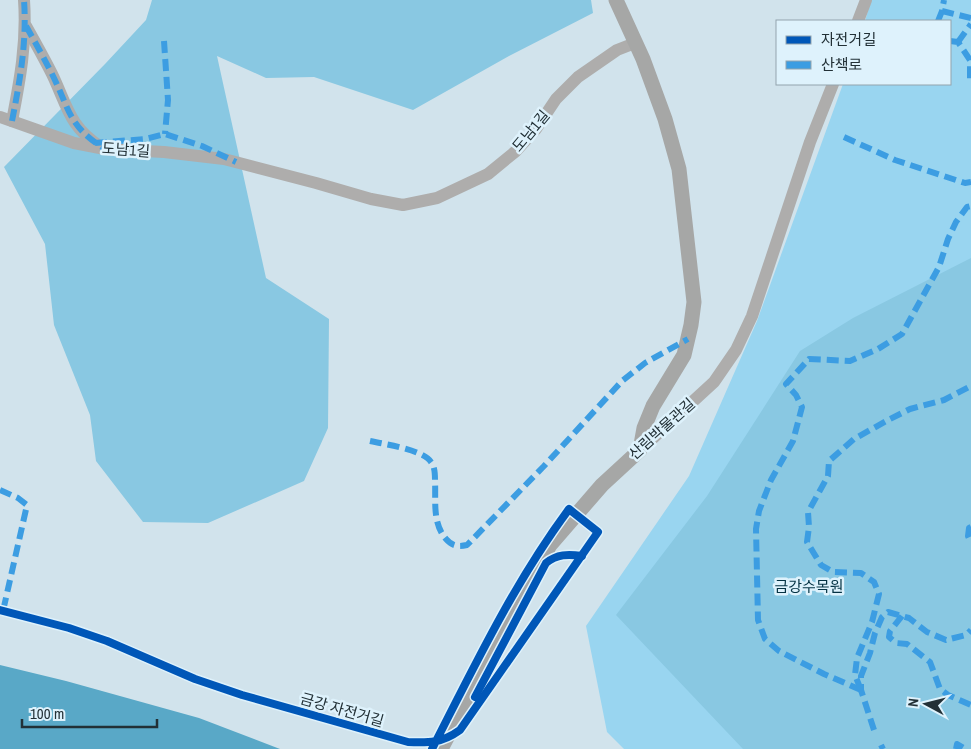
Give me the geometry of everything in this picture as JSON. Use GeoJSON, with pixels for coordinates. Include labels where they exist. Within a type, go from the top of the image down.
{"type":"FeatureCollection","features":[{"type":"Feature","properties":{"kind":"main road"},"geometry":{"type":"LineString","coordinates":[[616,0],[643,59],[665,120],[679,169],[694,302],[684,355],[653,406],[644,428],[640,450]]}},
{"type":"Feature","properties":{"kind":"main road","name":"산림박물관길"},"geometry":{"type":"LineString","coordinates":[[441,749],[523,592],[550,545],[602,485],[640,450]]}},
{"type":"Feature","properties":{"kind":"street"},"geometry":{"type":"LineString","coordinates":[[6,119],[24,56],[26,26],[24,0]]}},
{"type":"Feature","properties":{"kind":"street"},"geometry":{"type":"LineString","coordinates":[[858,20],[866,0]]}},
{"type":"Feature","properties":{"kind":"street"},"geometry":{"type":"LineString","coordinates":[[26,26],[52,75],[72,120],[91,140],[105,149]]}},
{"type":"Feature","properties":{"kind":"street","name":"도남1길"},"geometry":{"type":"LineString","coordinates":[[6,119],[74,143],[105,149],[164,152],[224,159],[371,199],[403,205],[438,198],[488,174],[516,151],[536,129],[556,99],[578,77],[617,50],[635,43]]}},
{"type":"Feature","properties":{"kind":"street","name":"산림박물관길"},"geometry":{"type":"LineString","coordinates":[[640,450],[714,382],[736,350],[752,316],[810,142],[833,85]]}},
{"type":"Feature","properties":{"kind":"green space"},"geometry":{"type":"Polygon","coordinates":[[[152,0],[591,0],[593,13],[509,56],[413,110],[314,77],[266,78],[217,56],[266,278],[329,319],[328,428],[304,481],[208,523],[143,522],[96,461],[90,415],[54,325],[45,244],[4,167],[146,20],[152,0]]]}},
{"type":"Feature","properties":{"kind":"green space","name":"금강수목원"},"geometry":{"type":"Polygon","coordinates":[[[871,0],[971,0],[971,749],[624,749],[607,732],[586,626],[689,476],[757,321],[843,85],[951,85],[951,20],[865,20],[871,0]]]}},
{"type":"Feature","properties":{"kind":"green space","name":"금강수목원"},"geometry":{"type":"Polygon","coordinates":[[[971,258],[971,749],[743,749],[616,615],[707,496],[800,351],[853,318],[971,258]]]}},
{"type":"Feature","properties":{"kind":"shaded area"},"geometry":{"type":"Polygon","coordinates":[[[0,665],[66,681],[199,718],[280,749],[0,749],[0,665]]]}},
{"type":"Feature","properties":{"kind":"marked path"},"geometry":{"type":"LineString","coordinates":[[12,121],[24,46],[24,0]]}},
{"type":"Feature","properties":{"kind":"marked path"},"geometry":{"type":"LineString","coordinates":[[938,20],[944,0]]}},
{"type":"Feature","properties":{"kind":"marked path"},"geometry":{"type":"LineString","coordinates":[[942,11],[971,18]]}},
{"type":"Feature","properties":{"kind":"marked path"},"geometry":{"type":"LineString","coordinates":[[958,42],[971,24]]}},
{"type":"Feature","properties":{"kind":"marked path"},"geometry":{"type":"LineString","coordinates":[[26,26],[52,74],[71,116],[84,133],[105,149]]}},
{"type":"Feature","properties":{"kind":"marked path"},"geometry":{"type":"LineString","coordinates":[[164,41],[168,100],[165,134]]}},
{"type":"Feature","properties":{"kind":"marked path"},"geometry":{"type":"LineString","coordinates":[[951,41],[958,42],[970,60],[971,82]]}},
{"type":"Feature","properties":{"kind":"marked path"},"geometry":{"type":"LineString","coordinates":[[95,143],[145,139],[165,134],[202,146],[236,162]]}},
{"type":"Feature","properties":{"kind":"marked path"},"geometry":{"type":"LineString","coordinates":[[844,137],[895,160],[965,183],[971,182]]}},
{"type":"Feature","properties":{"kind":"marked path"},"geometry":{"type":"LineString","coordinates":[[861,690],[779,651],[765,639],[758,620],[756,529],[759,511],[771,480],[793,441],[802,407],[796,395],[786,384],[809,359],[850,361],[878,349],[902,334],[939,267],[956,222],[967,207],[971,206]]}},
{"type":"Feature","properties":{"kind":"marked path"},"geometry":{"type":"LineString","coordinates":[[370,441],[412,451],[431,462],[434,471],[437,519],[442,533],[453,545],[467,545],[544,466],[622,381],[645,363],[688,339]]}},
{"type":"Feature","properties":{"kind":"marked path"},"geometry":{"type":"LineString","coordinates":[[861,690],[855,675],[857,658],[872,622],[879,594],[874,582],[861,573],[833,572],[821,565],[807,542],[808,512],[828,476],[829,461],[854,439],[910,409],[944,400],[971,386]]}},
{"type":"Feature","properties":{"kind":"marked path"},"geometry":{"type":"LineString","coordinates":[[0,490],[18,498],[27,505],[3,611]]}},
{"type":"Feature","properties":{"kind":"marked path"},"geometry":{"type":"LineString","coordinates":[[971,527],[969,528],[968,536],[971,543]]}},
{"type":"Feature","properties":{"kind":"marked path"},"geometry":{"type":"LineString","coordinates":[[874,730],[861,690],[861,676],[882,617],[888,612],[909,618],[927,632],[946,640],[966,635],[971,630]]}},
{"type":"Feature","properties":{"kind":"marked path"},"geometry":{"type":"LineString","coordinates":[[902,616],[890,631],[889,637],[896,643],[907,644],[930,662],[940,689],[948,695],[971,705]]}},
{"type":"Feature","properties":{"kind":"marked path"},"geometry":{"type":"LineString","coordinates":[[956,749],[957,744],[965,749]]}},
{"type":"Feature","properties":{"kind":"marked path"},"geometry":{"type":"LineString","coordinates":[[881,745],[883,749]]}},
{"type":"Feature","properties":{"kind":"cycle path","name":"금강 자전거길"},"geometry":{"type":"LineString","coordinates":[[0,610],[69,628],[107,641],[195,679],[242,695],[408,742],[422,742],[435,741],[441,740],[460,730],[598,532],[569,509],[530,566],[479,657],[463,687],[448,718],[432,749]]}},
{"type":"Feature","properties":{"kind":"cycle path"},"geometry":{"type":"LineString","coordinates":[[475,697],[546,563],[563,555],[582,556]]}}]}
